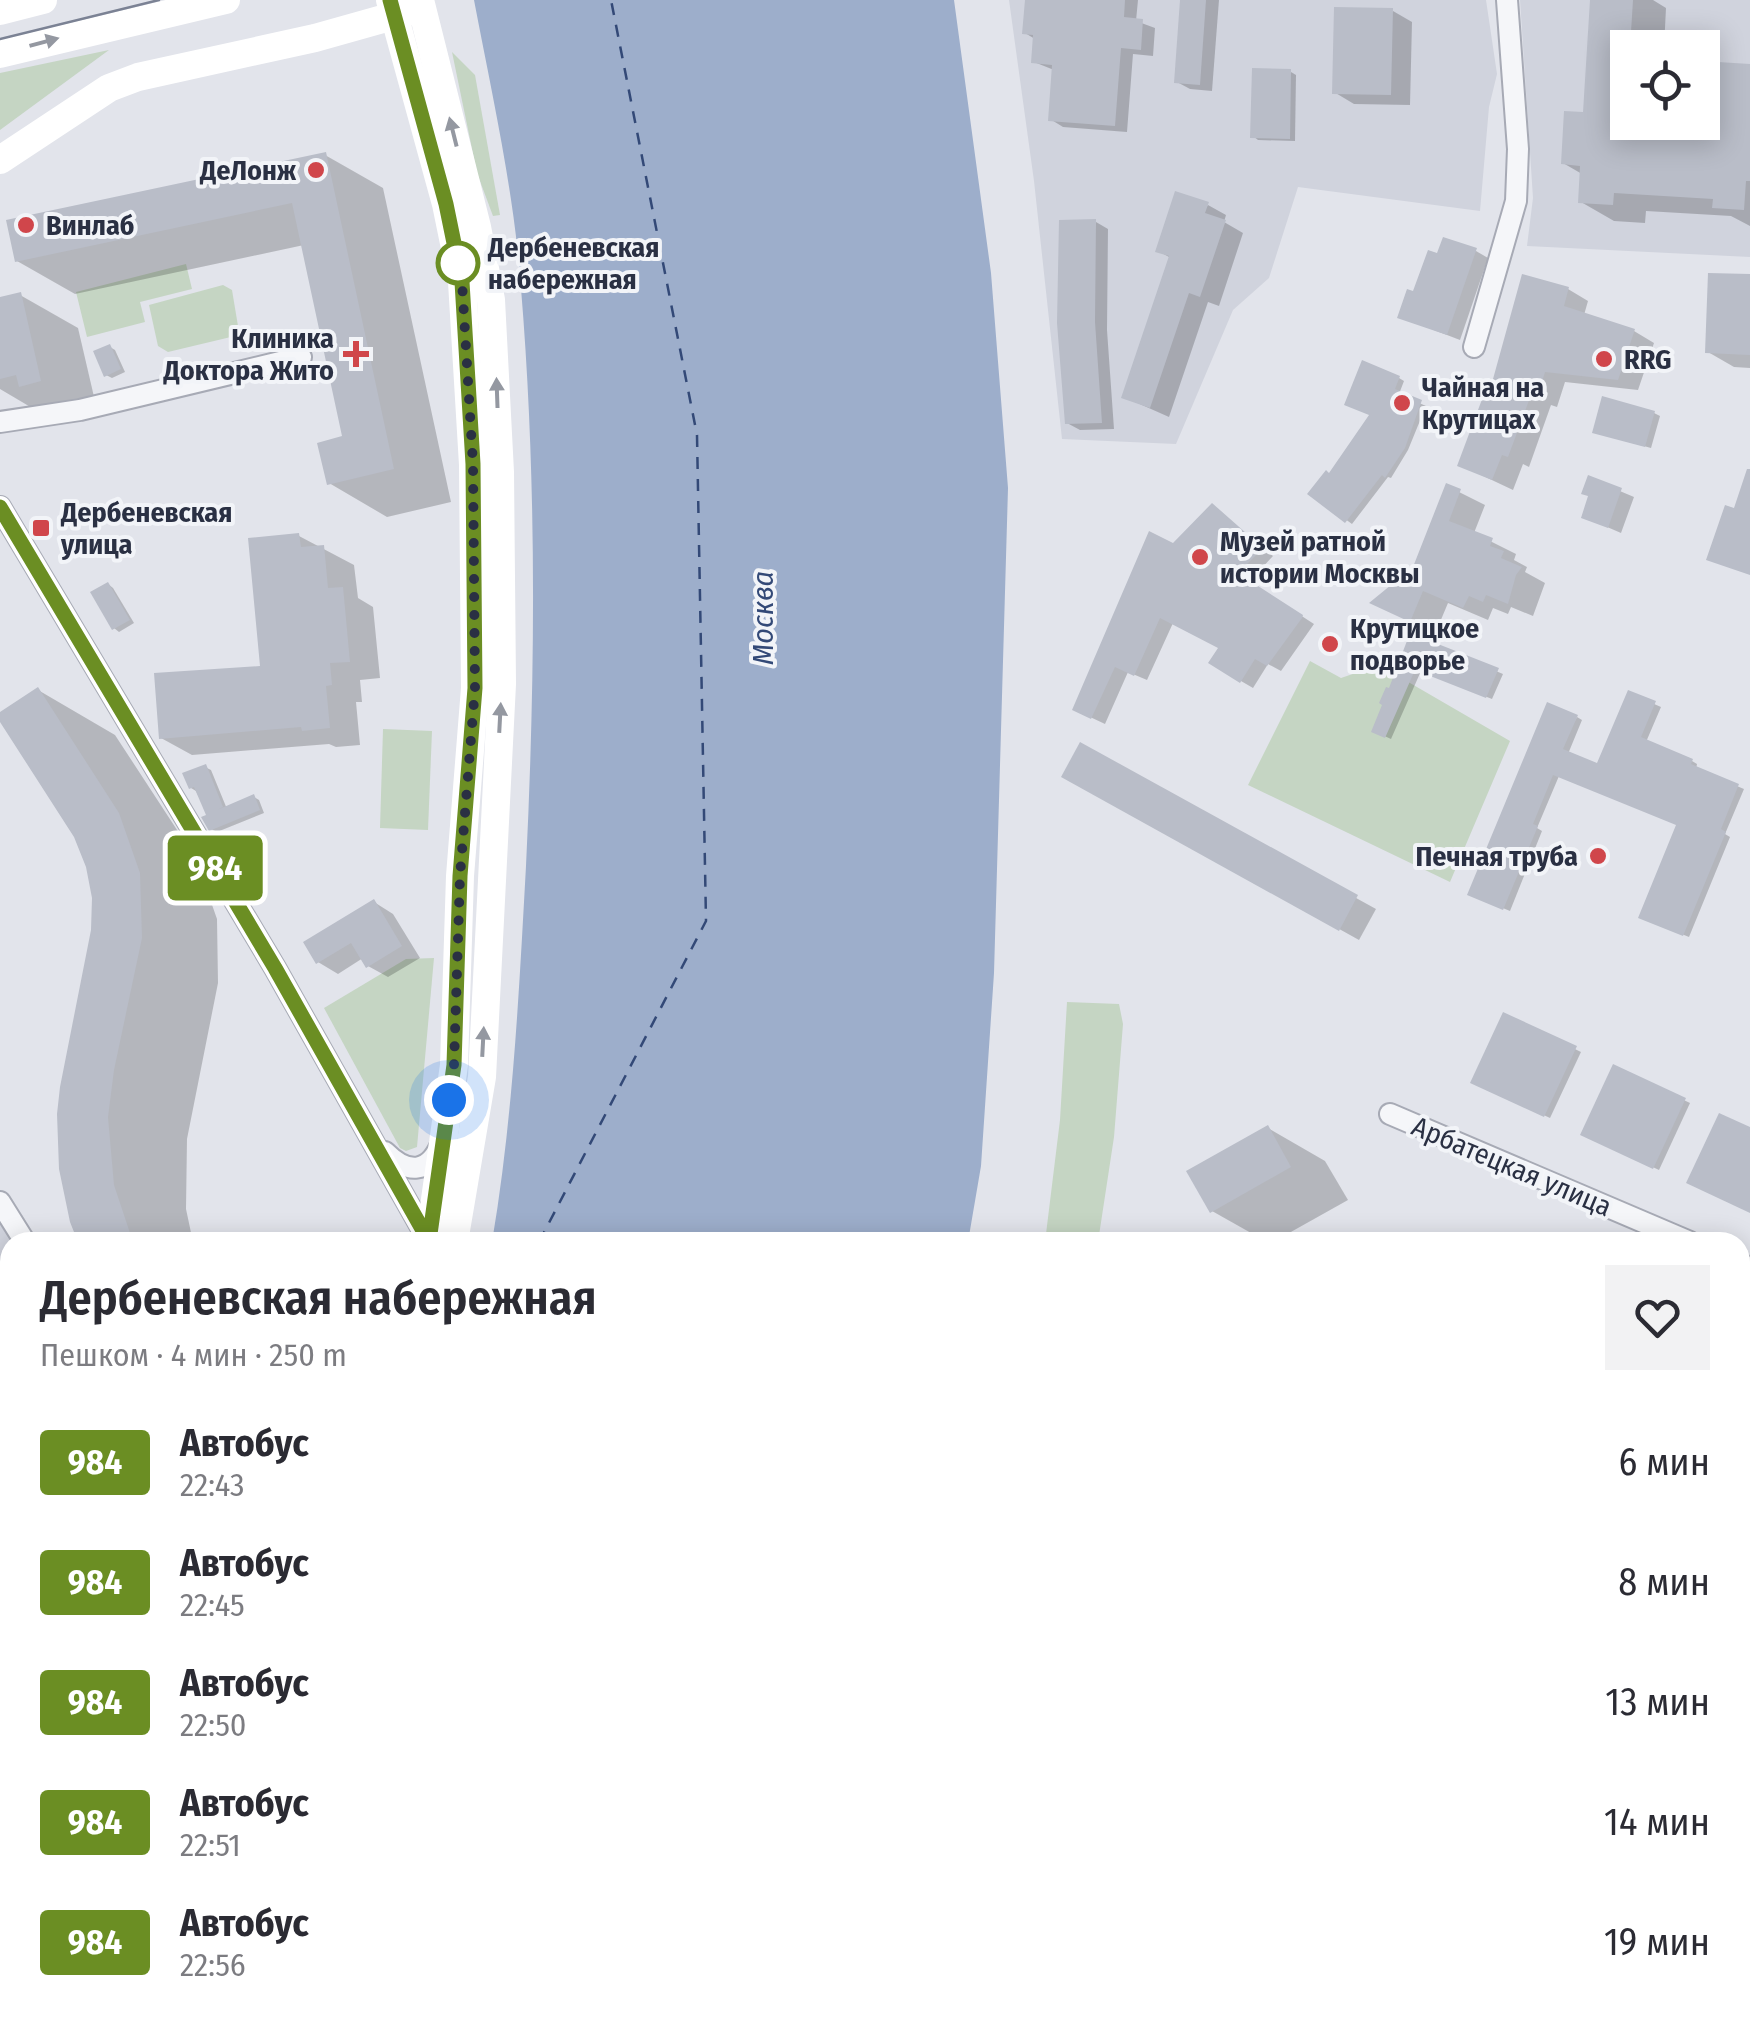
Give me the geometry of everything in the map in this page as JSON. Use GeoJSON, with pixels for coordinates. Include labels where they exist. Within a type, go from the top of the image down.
{"type":"FeatureCollection","features":[{"type":"Feature","properties":{"kind":"main road"},"geometry":{"type":"LineString","coordinates":[[0,11],[43,0]]}},
{"type":"Feature","properties":{"kind":"main road"},"geometry":{"type":"LineString","coordinates":[[0,54],[226,0]]}},
{"type":"Feature","properties":{"kind":"main road"},"geometry":{"type":"LineString","coordinates":[[4,158],[109,88],[138,77],[407,6]]}},
{"type":"Feature","properties":{"kind":"main road"},"geometry":{"type":"LineString","coordinates":[[407,6],[462,282],[473,464],[475,688],[460,876],[454,1065],[437,1232]]}},
{"type":"Feature","properties":{"kind":"main road"},"geometry":{"type":"LineString","coordinates":[[407,6],[478,227],[491,300],[500,472],[502,684],[483,1057],[439,1232]]}},
{"type":"Feature","properties":{"kind":"street"},"geometry":{"type":"LineString","coordinates":[[1474,347],[1516,201],[1518,149],[1508,0]]}},
{"type":"Feature","properties":{"kind":"street"},"geometry":{"type":"LineString","coordinates":[[0,422],[80,410],[302,357]]}},
{"type":"Feature","properties":{"kind":"street"},"geometry":{"type":"LineString","coordinates":[[0,507],[430,1232]]}},
{"type":"Feature","properties":{"kind":"street","name":"Арбатецкая улица"},"geometry":{"type":"LineString","coordinates":[[1390,1114],[1667,1232]]}},
{"type":"Feature","properties":{"kind":"street"},"geometry":{"type":"LineString","coordinates":[[374,1140],[400,1166],[414,1168],[430,1161],[444,1135]]}},
{"type":"Feature","properties":{"kind":"street"},"geometry":{"type":"LineString","coordinates":[[0,1202],[19,1232]]}},
{"type":"Feature","properties":{"kind":"shaded area"},"geometry":{"type":"Polygon","coordinates":[[[1009,0],[1486,0],[1497,74],[1489,107],[1480,211],[1298,187],[1269,278],[1233,310],[1176,444],[1062,439],[1034,181],[1009,0]]]}},
{"type":"Feature","properties":{"kind":"shaded area"},"geometry":{"type":"Polygon","coordinates":[[[1520,0],[1750,0],[1750,257],[1527,246],[1533,198],[1520,0]]]}},
{"type":"Feature","properties":{"kind":"green space"},"geometry":{"type":"Polygon","coordinates":[[[109,50],[0,130],[0,73],[109,50]]]}},
{"type":"Feature","properties":{"kind":"green space"},"geometry":{"type":"Polygon","coordinates":[[[452,52],[475,75],[500,215],[493,216],[477,173],[452,52]]]}},
{"type":"Feature","properties":{"kind":"green space"},"geometry":{"type":"Polygon","coordinates":[[[186,264],[192,289],[140,302],[145,322],[87,337],[76,292],[186,264]]]}},
{"type":"Feature","properties":{"kind":"green space"},"geometry":{"type":"Polygon","coordinates":[[[223,285],[232,290],[239,332],[235,336],[168,352],[158,346],[149,305],[223,285]]]}},
{"type":"Feature","properties":{"kind":"green space"},"geometry":{"type":"Polygon","coordinates":[[[1310,661],[1341,678],[1379,665],[1510,741],[1450,882],[1248,785],[1310,661]]]}},
{"type":"Feature","properties":{"kind":"green space"},"geometry":{"type":"Polygon","coordinates":[[[383,729],[432,731],[428,830],[380,828],[383,729]]]}},
{"type":"Feature","properties":{"kind":"green space"},"geometry":{"type":"Polygon","coordinates":[[[434,958],[417,1147],[406,1151],[400,1148],[324,1008],[406,959],[434,958]]]}},
{"type":"Feature","properties":{"kind":"green space"},"geometry":{"type":"Polygon","coordinates":[[[1067,1002],[1119,1004],[1123,1024],[1114,1137],[1100,1232],[1046,1232],[1060,1120],[1067,1002]]]}},
{"type":"Feature","properties":{"kind":"water","name":"Москва"},"geometry":{"type":"Polygon","coordinates":[[[474,0],[954,0],[991,273],[1008,488],[994,973],[981,1166],[970,1232],[493,1232],[510,1102],[521,960],[532,713],[529,407],[518,254],[474,0]]]}},
{"type":"Feature","properties":{"kind":"building"},"geometry":{"type":"Polygon","coordinates":[[[1025,0],[1125,0],[1124,17],[1143,19],[1141,50],[1121,48],[1115,126],[1048,121],[1052,65],[1031,63],[1033,35],[1022,34],[1025,0]]]}},
{"type":"Feature","properties":{"kind":"building"},"geometry":{"type":"Polygon","coordinates":[[[1180,0],[1206,0],[1200,85],[1174,83],[1180,0]]]}},
{"type":"Feature","properties":{"kind":"building"},"geometry":{"type":"Polygon","coordinates":[[[1590,0],[1633,0],[1631,30],[1610,30],[1610,140],[1720,140],[1720,62],[1750,64],[1750,181],[1746,181],[1744,210],[1712,208],[1713,199],[1614,193],[1613,205],[1578,203],[1580,166],[1561,164],[1564,111],[1583,112],[1590,0]]]}},
{"type":"Feature","properties":{"kind":"building"},"geometry":{"type":"Polygon","coordinates":[[[1334,7],[1393,8],[1391,95],[1332,94],[1334,7]]]}},
{"type":"Feature","properties":{"kind":"building"},"geometry":{"type":"Polygon","coordinates":[[[1252,68],[1291,69],[1290,139],[1250,138],[1252,68]]]}},
{"type":"Feature","properties":{"kind":"building"},"geometry":{"type":"Polygon","coordinates":[[[326,152],[394,469],[327,485],[317,443],[342,436],[292,203],[15,262],[6,220],[326,152]]]}},
{"type":"Feature","properties":{"kind":"building"},"geometry":{"type":"Polygon","coordinates":[[[1175,191],[1209,202],[1205,213],[1226,220],[1200,297],[1189,293],[1150,408],[1121,398],[1169,256],[1155,252],[1175,191]]]}},
{"type":"Feature","properties":{"kind":"building"},"geometry":{"type":"Polygon","coordinates":[[[1096,219],[1095,322],[1102,423],[1065,424],[1057,323],[1059,220],[1096,219]]]}},
{"type":"Feature","properties":{"kind":"building"},"geometry":{"type":"Polygon","coordinates":[[[1443,237],[1477,248],[1447,335],[1397,318],[1407,289],[1413,291],[1428,250],[1437,253],[1443,237]]]}},
{"type":"Feature","properties":{"kind":"building"},"geometry":{"type":"Polygon","coordinates":[[[1708,273],[1750,274],[1750,355],[1705,353],[1708,273]]]}},
{"type":"Feature","properties":{"kind":"building"},"geometry":{"type":"Polygon","coordinates":[[[1522,274],[1569,287],[1564,306],[1635,329],[1618,380],[1545,372],[1537,398],[1531,395],[1508,457],[1502,455],[1492,480],[1457,466],[1490,378],[1493,379],[1522,274]]]}},
{"type":"Feature","properties":{"kind":"building"},"geometry":{"type":"Polygon","coordinates":[[[21,292],[41,381],[19,387],[16,375],[0,379],[0,297],[21,292]]]}},
{"type":"Feature","properties":{"kind":"building"},"geometry":{"type":"Polygon","coordinates":[[[110,344],[121,369],[104,377],[93,351],[110,344]]]}},
{"type":"Feature","properties":{"kind":"building"},"geometry":{"type":"Polygon","coordinates":[[[1362,360],[1400,376],[1395,389],[1422,400],[1405,448],[1385,478],[1382,475],[1345,523],[1307,494],[1326,470],[1329,473],[1369,415],[1344,405],[1362,360]]]}},
{"type":"Feature","properties":{"kind":"building"},"geometry":{"type":"Polygon","coordinates":[[[1602,396],[1655,411],[1645,447],[1592,433],[1602,396]]]}},
{"type":"Feature","properties":{"kind":"building"},"geometry":{"type":"Polygon","coordinates":[[[1747,469],[1750,575],[1706,560],[1725,505],[1734,508],[1747,469]]]}},
{"type":"Feature","properties":{"kind":"building"},"geometry":{"type":"Polygon","coordinates":[[[1588,475],[1622,488],[1608,528],[1581,518],[1588,496],[1581,494],[1588,475]]]}},
{"type":"Feature","properties":{"kind":"building"},"geometry":{"type":"Polygon","coordinates":[[[1446,483],[1461,489],[1449,521],[1493,538],[1490,546],[1504,551],[1501,558],[1522,567],[1508,604],[1486,595],[1483,602],[1469,596],[1463,608],[1423,591],[1410,622],[1369,603],[1413,567],[1446,483]]]}},
{"type":"Feature","properties":{"kind":"building"},"geometry":{"type":"Polygon","coordinates":[[[1212,503],[1263,548],[1238,573],[1303,615],[1302,618],[1267,666],[1255,659],[1240,683],[1208,663],[1218,648],[1160,618],[1134,676],[1115,667],[1091,719],[1072,710],[1149,531],[1173,543],[1212,503]]]}},
{"type":"Feature","properties":{"kind":"building"},"geometry":{"type":"Polygon","coordinates":[[[299,533],[301,547],[324,545],[328,588],[343,587],[350,662],[330,663],[332,685],[326,686],[330,728],[159,739],[154,673],[260,666],[248,538],[299,533]]]}},
{"type":"Feature","properties":{"kind":"building"},"geometry":{"type":"Polygon","coordinates":[[[108,582],[130,620],[112,630],[90,592],[108,582]]]}},
{"type":"Feature","properties":{"kind":"building"},"geometry":{"type":"Polygon","coordinates":[[[1410,633],[1499,668],[1486,698],[1415,670],[1385,738],[1371,732],[1382,705],[1379,703],[1386,687],[1389,688],[1410,633]]]}},
{"type":"Feature","properties":{"kind":"building"},"geometry":{"type":"Polygon","coordinates":[[[38,687],[119,813],[140,873],[142,938],[108,1117],[114,1185],[130,1232],[74,1232],[70,1222],[59,1169],[57,1114],[91,930],[92,898],[86,867],[74,837],[0,722],[0,712],[38,687]]]}},
{"type":"Feature","properties":{"kind":"building"},"geometry":{"type":"Polygon","coordinates":[[[1628,690],[1656,701],[1641,737],[1739,784],[1721,829],[1726,832],[1683,936],[1638,918],[1676,825],[1553,775],[1533,824],[1538,826],[1503,910],[1467,895],[1547,702],[1578,715],[1563,749],[1597,763],[1628,690]]]}},
{"type":"Feature","properties":{"kind":"building"},"geometry":{"type":"Polygon","coordinates":[[[1080,742],[1358,895],[1339,931],[1061,777],[1080,742]]]}},
{"type":"Feature","properties":{"kind":"building"},"geometry":{"type":"Polygon","coordinates":[[[206,764],[223,807],[217,810],[254,794],[260,810],[209,831],[201,817],[206,815],[194,787],[189,789],[182,773],[206,764]]]}},
{"type":"Feature","properties":{"kind":"building"},"geometry":{"type":"Polygon","coordinates":[[[374,899],[402,946],[366,968],[351,943],[316,964],[303,942],[374,899]]]}},
{"type":"Feature","properties":{"kind":"building"},"geometry":{"type":"Polygon","coordinates":[[[1503,1012],[1577,1046],[1544,1117],[1470,1083],[1503,1012]]]}},
{"type":"Feature","properties":{"kind":"building"},"geometry":{"type":"Polygon","coordinates":[[[1613,1064],[1686,1098],[1653,1169],[1580,1135],[1613,1064]]]}},
{"type":"Feature","properties":{"kind":"building"},"geometry":{"type":"Polygon","coordinates":[[[1719,1113],[1750,1127],[1750,1213],[1686,1183],[1719,1113]]]}},
{"type":"Feature","properties":{"kind":"building"},"geometry":{"type":"Polygon","coordinates":[[[1268,1125],[1291,1167],[1210,1213],[1186,1171],[1268,1125]]]}},
{"type":"Feature","properties":{"kind":"ferry route"},"geometry":{"type":"LineString","coordinates":[[544,1232],[706,921],[697,435],[611,0]]}},
{"type":"Feature","properties":{"kind":"tram line"},"geometry":{"type":"LineString","coordinates":[[0,39],[159,0]]}},
{"type":"Feature","properties":{"kind":"bus line","name":"984"},"geometry":{"type":"LineString","coordinates":[[390,0],[446,204],[462,282],[473,464],[475,688],[460,876],[454,1065],[430,1232]]}},
{"type":"Feature","properties":{"kind":"bus line","name":"984"},"geometry":{"type":"LineString","coordinates":[[0,507],[275,968],[424,1232]]}},
{"type":"Feature","properties":{"kind":"place","name":"ДеЛонж"},"geometry":{"type":"Point","coordinates":[316,170]}},
{"type":"Feature","properties":{"kind":"place","name":"Винлаб"},"geometry":{"type":"Point","coordinates":[26,225]}},
{"type":"Feature","properties":{"kind":"place","name":"Дербеневская набережная"},"geometry":{"type":"Point","coordinates":[458,263]}},
{"type":"Feature","properties":{"kind":"place","name":"Клиника Доктора Жито"},"geometry":{"type":"Point","coordinates":[356,354]}},
{"type":"Feature","properties":{"kind":"place","name":"RRG"},"geometry":{"type":"Point","coordinates":[1604,359]}},
{"type":"Feature","properties":{"kind":"place","name":"Чайная на Крутицах"},"geometry":{"type":"Point","coordinates":[1402,403]}},
{"type":"Feature","properties":{"kind":"place","name":"Дербеневская улица"},"geometry":{"type":"Point","coordinates":[41,528]}},
{"type":"Feature","properties":{"kind":"place","name":"Музей ратной истории Москвы"},"geometry":{"type":"Point","coordinates":[1200,557]}},
{"type":"Feature","properties":{"kind":"place","name":"Крутицкое подворье"},"geometry":{"type":"Point","coordinates":[1330,644]}},
{"type":"Feature","properties":{"kind":"place","name":"Печная труба"},"geometry":{"type":"Point","coordinates":[1598,856]}},
{"type":"Feature","properties":{"kind":"route"},"geometry":{"type":"LineString","coordinates":[[449,1100],[454,1065],[460,876],[475,688],[473,464],[458,263]]}}]}
